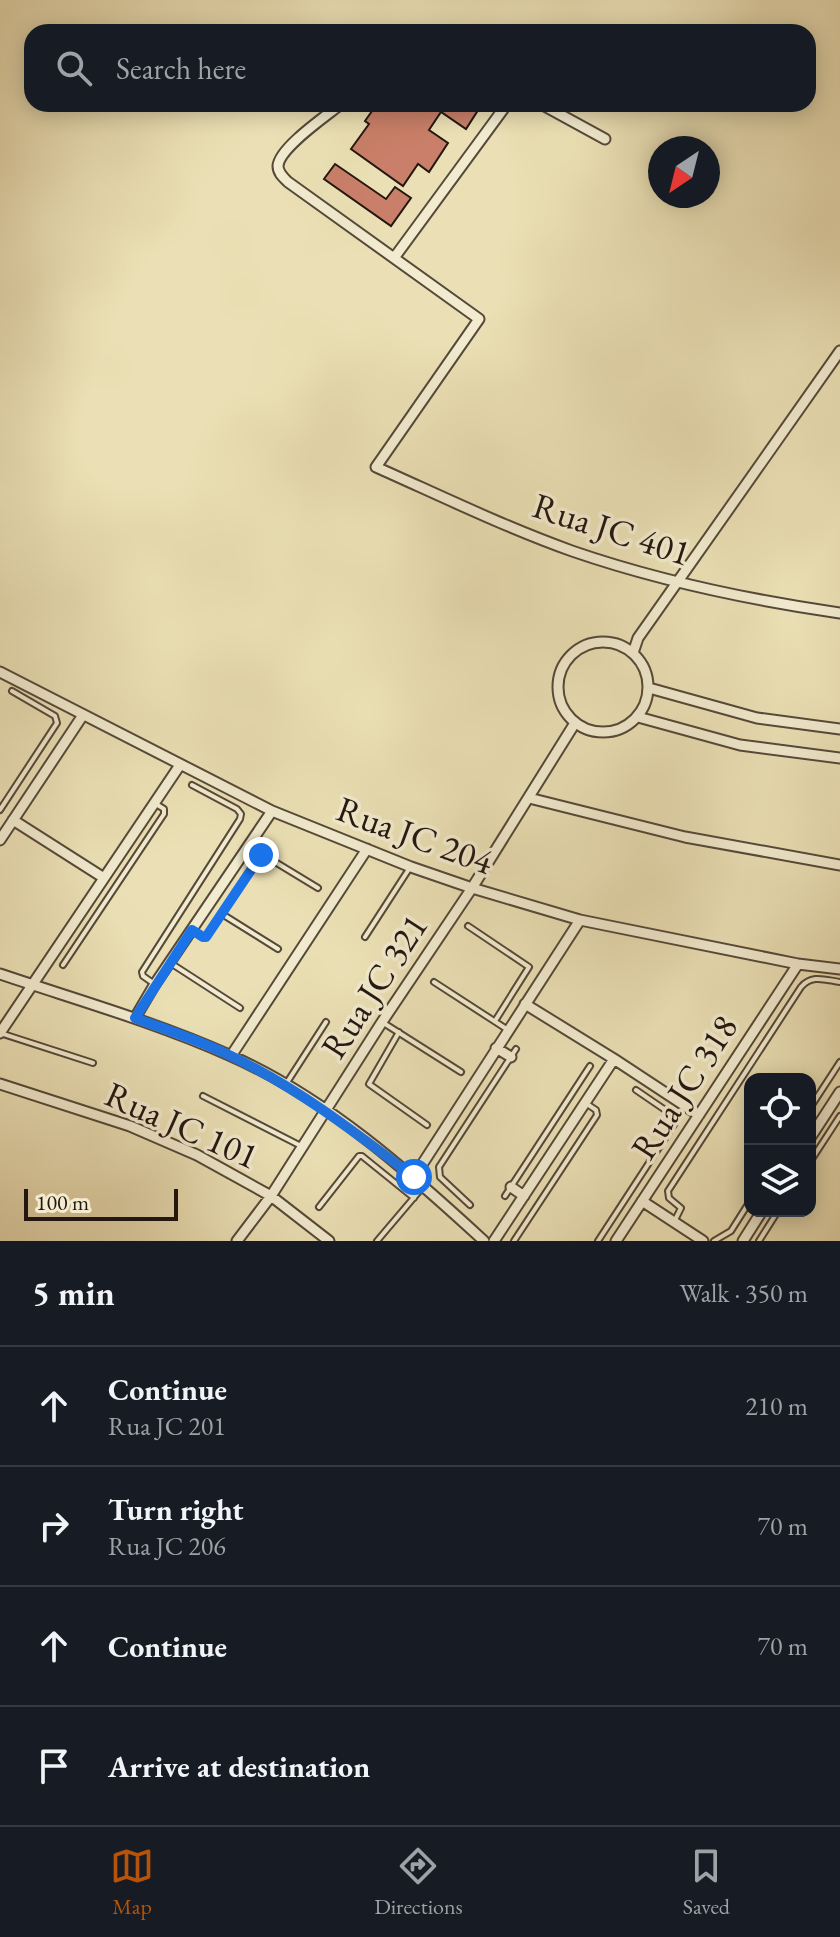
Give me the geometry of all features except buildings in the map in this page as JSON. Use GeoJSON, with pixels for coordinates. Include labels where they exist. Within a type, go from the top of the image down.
{"type":"FeatureCollection","features":[{"type":"Feature","properties":{"kind":"street"},"geometry":{"type":"LineString","coordinates":[[331,112],[284,151],[278,163],[279,172],[288,182],[394,258],[501,112]]}},
{"type":"Feature","properties":{"kind":"street"},"geometry":{"type":"LineString","coordinates":[[556,112],[605,139]]}},
{"type":"Feature","properties":{"kind":"street","name":"Rua JC 401"},"geometry":{"type":"LineString","coordinates":[[394,258],[479,319],[376,467],[480,514],[573,551],[677,582],[799,608],[840,613]]}},
{"type":"Feature","properties":{"kind":"street"},"geometry":{"type":"LineString","coordinates":[[633,653],[638,638],[840,351]]}},
{"type":"Feature","properties":{"kind":"street"},"geometry":{"type":"LineString","coordinates":[[596,642],[616,643],[633,653],[645,669],[649,688],[646,704],[638,717],[624,728],[607,733],[589,731],[575,723],[562,708],[557,691],[563,663],[577,649],[596,642]]}},
{"type":"Feature","properties":{"kind":"street","name":"Rua JC 204"},"geometry":{"type":"LineString","coordinates":[[0,672],[272,811],[411,867],[580,920],[798,964],[840,969]]}},
{"type":"Feature","properties":{"kind":"street"},"geometry":{"type":"LineString","coordinates":[[649,688],[757,718],[840,729]]}},
{"type":"Feature","properties":{"kind":"street"},"geometry":{"type":"LineString","coordinates":[[0,840],[83,715]]}},
{"type":"Feature","properties":{"kind":"street"},"geometry":{"type":"LineString","coordinates":[[638,717],[740,745],[840,758]]}},
{"type":"Feature","properties":{"kind":"street","name":"Rua JC 321"},"geometry":{"type":"LineString","coordinates":[[237,1241],[327,1111],[575,723]]}},
{"type":"Feature","properties":{"kind":"street"},"geometry":{"type":"LineString","coordinates":[[0,1033],[180,765]]}},
{"type":"Feature","properties":{"kind":"street"},"geometry":{"type":"LineString","coordinates":[[529,798],[685,837],[840,865]]}},
{"type":"Feature","properties":{"kind":"street"},"geometry":{"type":"LineString","coordinates":[[135,1018],[272,811]]}},
{"type":"Feature","properties":{"kind":"street"},"geometry":{"type":"LineString","coordinates":[[13,820],[104,878]]}},
{"type":"Feature","properties":{"kind":"street"},"geometry":{"type":"LineString","coordinates":[[231,1056],[367,849]]}},
{"type":"Feature","properties":{"kind":"street"},"geometry":{"type":"LineString","coordinates":[[414,1177],[580,920]]}},
{"type":"Feature","properties":{"kind":"street","name":"Rua JC 318"},"geometry":{"type":"LineString","coordinates":[[616,1241],[798,964]]}},
{"type":"Feature","properties":{"kind":"street"},"geometry":{"type":"LineString","coordinates":[[0,974],[135,1018],[231,1056],[285,1085],[327,1111],[414,1177],[484,1241]]}},
{"type":"Feature","properties":{"kind":"street"},"geometry":{"type":"LineString","coordinates":[[525,1004],[699,1115]]}},
{"type":"Feature","properties":{"kind":"street"},"geometry":{"type":"LineString","coordinates":[[496,1048],[513,1053]]}},
{"type":"Feature","properties":{"kind":"street"},"geometry":{"type":"LineString","coordinates":[[494,1241],[614,1059]]}},
{"type":"Feature","properties":{"kind":"street","name":"Rua JC 101"},"geometry":{"type":"LineString","coordinates":[[0,1084],[130,1126],[197,1155],[271,1196],[329,1241]]}},
{"type":"Feature","properties":{"kind":"street"},"geometry":{"type":"LineString","coordinates":[[816,1129],[840,1092]]}},
{"type":"Feature","properties":{"kind":"street"},"geometry":{"type":"LineString","coordinates":[[508,1192],[524,1196]]}},
{"type":"Feature","properties":{"kind":"street"},"geometry":{"type":"LineString","coordinates":[[642,1201],[703,1241]]}},
{"type":"Feature","properties":{"kind":"street"},"geometry":{"type":"LineString","coordinates":[[743,1241],[758,1217]]}},
{"type":"Feature","properties":{"kind":"lane"},"geometry":{"type":"LineString","coordinates":[[0,810],[57,723],[55,716],[12,691]]}},
{"type":"Feature","properties":{"kind":"lane"},"geometry":{"type":"LineString","coordinates":[[155,984],[142,972],[241,814],[192,785]]}},
{"type":"Feature","properties":{"kind":"lane"},"geometry":{"type":"LineString","coordinates":[[63,965],[164,814],[164,809],[154,803]]}},
{"type":"Feature","properties":{"kind":"lane"},"geometry":{"type":"LineString","coordinates":[[192,930],[204,938],[262,854],[318,888]]}},
{"type":"Feature","properties":{"kind":"lane"},"geometry":{"type":"LineString","coordinates":[[365,937],[411,867]]}},
{"type":"Feature","properties":{"kind":"lane"},"geometry":{"type":"LineString","coordinates":[[222,914],[278,949]]}},
{"type":"Feature","properties":{"kind":"lane"},"geometry":{"type":"LineString","coordinates":[[468,926],[529,967],[495,1021]]}},
{"type":"Feature","properties":{"kind":"lane"},"geometry":{"type":"LineString","coordinates":[[170,962],[240,1008]]}},
{"type":"Feature","properties":{"kind":"lane"},"geometry":{"type":"LineString","coordinates":[[674,1222],[681,1208],[669,1198],[668,1191],[801,987],[812,978],[840,982]]}},
{"type":"Feature","properties":{"kind":"lane"},"geometry":{"type":"LineString","coordinates":[[434,982],[508,1030]]}},
{"type":"Feature","properties":{"kind":"lane"},"geometry":{"type":"LineString","coordinates":[[285,1085],[326,1022]]}},
{"type":"Feature","properties":{"kind":"lane"},"geometry":{"type":"LineString","coordinates":[[382,1022],[461,1072]]}},
{"type":"Feature","properties":{"kind":"lane"},"geometry":{"type":"LineString","coordinates":[[399,1032],[369,1084],[427,1125]]}},
{"type":"Feature","properties":{"kind":"lane"},"geometry":{"type":"LineString","coordinates":[[0,1033],[93,1063]]}},
{"type":"Feature","properties":{"kind":"lane"},"geometry":{"type":"LineString","coordinates":[[470,1205],[440,1177],[439,1167],[513,1053]]}},
{"type":"Feature","properties":{"kind":"lane"},"geometry":{"type":"LineString","coordinates":[[816,1099],[840,1062]]}},
{"type":"Feature","properties":{"kind":"lane"},"geometry":{"type":"LineString","coordinates":[[508,1192],[590,1066]]}},
{"type":"Feature","properties":{"kind":"lane"},"geometry":{"type":"LineString","coordinates":[[598,1241],[675,1123],[674,1116],[636,1090]]}},
{"type":"Feature","properties":{"kind":"lane"},"geometry":{"type":"LineString","coordinates":[[203,1096],[303,1147]]}},
{"type":"Feature","properties":{"kind":"lane"},"geometry":{"type":"LineString","coordinates":[[514,1241],[597,1115],[596,1110],[585,1103]]}},
{"type":"Feature","properties":{"kind":"lane"},"geometry":{"type":"LineString","coordinates":[[816,1153],[840,1116]]}},
{"type":"Feature","properties":{"kind":"lane"},"geometry":{"type":"LineString","coordinates":[[319,1207],[359,1156],[414,1198]]}},
{"type":"Feature","properties":{"kind":"lane"},"geometry":{"type":"LineString","coordinates":[[377,1241],[424,1186]]}},
{"type":"Feature","properties":{"kind":"lane"},"geometry":{"type":"LineString","coordinates":[[714,1241],[731,1231],[744,1210]]}},
{"type":"Feature","properties":{"kind":"lane"},"geometry":{"type":"LineString","coordinates":[[759,1241],[774,1217]]}},
{"type":"Feature","properties":{"kind":"route"},"geometry":{"type":"LineString","coordinates":[[261,855],[206,937],[192,930],[135,1018],[231,1056],[285,1085],[327,1111],[414,1177]]}}]}
